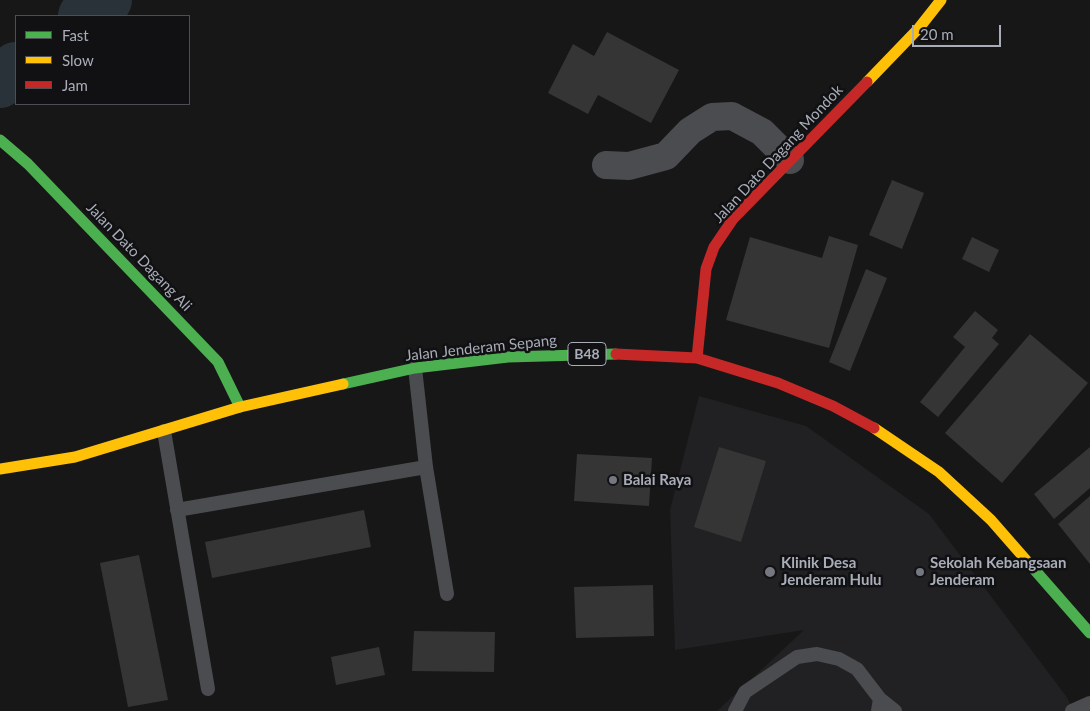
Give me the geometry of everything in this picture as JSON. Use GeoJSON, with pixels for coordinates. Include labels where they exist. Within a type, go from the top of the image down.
{"type":"FeatureCollection","features":[{"type":"Feature","properties":{"kind":"main road","name":"Jalan Dato Dagang Mondok"},"geometry":{"type":"LineString","coordinates":[[697,358],[706,269],[714,247],[733,219],[919,28],[941,0]]}},
{"type":"Feature","properties":{"kind":"main road","name":"Jalan Dato Dagang Ali"},"geometry":{"type":"LineString","coordinates":[[0,140],[28,164],[218,362],[240,407]]}},
{"type":"Feature","properties":{"kind":"main road","name":"Jalan Jenderam Sepang"},"geometry":{"type":"LineString","coordinates":[[0,469],[75,456],[240,407],[415,368],[508,357],[603,353],[697,358],[778,383],[833,406],[878,430],[939,472],[991,520],[1090,631]]}},
{"type":"Feature","properties":{"kind":"street"},"geometry":{"type":"LineString","coordinates":[[606,165],[629,166],[666,156],[690,130],[712,117],[732,116],[762,132],[790,160]]}},
{"type":"Feature","properties":{"kind":"lane"},"geometry":{"type":"LineString","coordinates":[[415,368],[426,466],[447,594]]}},
{"type":"Feature","properties":{"kind":"lane"},"geometry":{"type":"LineString","coordinates":[[164,431],[208,688]]}},
{"type":"Feature","properties":{"kind":"lane"},"geometry":{"type":"LineString","coordinates":[[177,510],[426,466]]}},
{"type":"Feature","properties":{"kind":"lane"},"geometry":{"type":"LineString","coordinates":[[735,711],[745,692],[797,657],[817,654],[839,660],[857,669],[879,705],[895,711]]}},
{"type":"Feature","properties":{"kind":"lane"},"geometry":{"type":"LineString","coordinates":[[1072,711],[1090,703]]}},
{"type":"Feature","properties":{"kind":"shaded area"},"geometry":{"type":"Polygon","coordinates":[[[699,396],[806,426],[929,514],[1066,696],[1074,711],[717,711],[804,630],[675,650],[670,510],[699,396]]]}},
{"type":"Feature","properties":{"kind":"building"},"geometry":{"type":"Polygon","coordinates":[[[607,32],[679,70],[651,123],[598,95],[588,114],[548,93],[573,44],[594,56],[607,32]]]}},
{"type":"Feature","properties":{"kind":"building"},"geometry":{"type":"Polygon","coordinates":[[[892,180],[924,193],[902,249],[869,235],[892,180]]]}},
{"type":"Feature","properties":{"kind":"building"},"geometry":{"type":"Polygon","coordinates":[[[829,236],[858,245],[829,348],[726,320],[750,237],[822,258],[829,236]]]}},
{"type":"Feature","properties":{"kind":"building"},"geometry":{"type":"Polygon","coordinates":[[[972,237],[999,250],[989,272],[962,259],[972,237]]]}},
{"type":"Feature","properties":{"kind":"building"},"geometry":{"type":"Polygon","coordinates":[[[866,269],[887,278],[850,371],[829,362],[866,269]]]}},
{"type":"Feature","properties":{"kind":"building"},"geometry":{"type":"Polygon","coordinates":[[[975,311],[998,330],[992,338],[999,344],[938,417],[920,402],[965,347],[953,337],[975,311]]]}},
{"type":"Feature","properties":{"kind":"building"},"geometry":{"type":"Polygon","coordinates":[[[1030,334],[1088,383],[1002,483],[945,433],[1030,334]]]}},
{"type":"Feature","properties":{"kind":"building"},"geometry":{"type":"Polygon","coordinates":[[[719,447],[766,461],[741,542],[694,527],[719,447]]]}},
{"type":"Feature","properties":{"kind":"building"},"geometry":{"type":"Polygon","coordinates":[[[1090,447],[1090,488],[1054,519],[1034,494],[1090,447]]]}},
{"type":"Feature","properties":{"kind":"building","name":"Balai Raya"},"geometry":{"type":"Polygon","coordinates":[[[577,454],[652,458],[649,506],[574,501],[577,454]]]}},
{"type":"Feature","properties":{"kind":"building"},"geometry":{"type":"Polygon","coordinates":[[[1090,496],[1090,564],[1058,524],[1090,496]]]}},
{"type":"Feature","properties":{"kind":"building"},"geometry":{"type":"Polygon","coordinates":[[[364,510],[371,547],[212,578],[205,542],[364,510]]]}},
{"type":"Feature","properties":{"kind":"building"},"geometry":{"type":"Polygon","coordinates":[[[139,555],[168,700],[128,707],[100,563],[139,555]]]}},
{"type":"Feature","properties":{"kind":"building"},"geometry":{"type":"Polygon","coordinates":[[[653,585],[654,636],[576,638],[574,587],[653,585]]]}},
{"type":"Feature","properties":{"kind":"building"},"geometry":{"type":"Polygon","coordinates":[[[414,631],[495,632],[494,672],[412,671],[414,631]]]}},
{"type":"Feature","properties":{"kind":"building"},"geometry":{"type":"Polygon","coordinates":[[[379,647],[385,675],[336,685],[331,657],[379,647]]]}},
{"type":"Feature","properties":{"kind":"waterway"},"geometry":{"type":"LineString","coordinates":[[85,15],[106,0]]}},
{"type":"Feature","properties":{"kind":"waterway"},"geometry":{"type":"LineString","coordinates":[[0,82],[15,69]]}},
{"type":"Feature","properties":{"kind":"traffic: fast"},"geometry":{"type":"LineString","coordinates":[[0,140],[28,164],[218,362],[240,407]]}},
{"type":"Feature","properties":{"kind":"traffic: fast"},"geometry":{"type":"LineString","coordinates":[[343,384],[415,368],[508,357],[616,354]]}},
{"type":"Feature","properties":{"kind":"traffic: fast"},"geometry":{"type":"LineString","coordinates":[[1033,568],[1090,633]]}},
{"type":"Feature","properties":{"kind":"traffic: slow"},"geometry":{"type":"LineString","coordinates":[[867,82],[919,28],[941,0]]}},
{"type":"Feature","properties":{"kind":"traffic: slow"},"geometry":{"type":"LineString","coordinates":[[0,469],[75,457],[240,407],[343,384]]}},
{"type":"Feature","properties":{"kind":"traffic: slow"},"geometry":{"type":"LineString","coordinates":[[874,428],[939,472],[991,520],[1033,568]]}},
{"type":"Feature","properties":{"kind":"traffic: jam"},"geometry":{"type":"LineString","coordinates":[[697,358],[706,269],[714,247],[733,219],[867,82]]}},
{"type":"Feature","properties":{"kind":"traffic: jam"},"geometry":{"type":"LineString","coordinates":[[616,354],[697,358],[778,383],[833,406],[874,428]]}},
{"type":"Feature","properties":{"kind":"place","name":"Balai Raya"},"geometry":{"type":"Point","coordinates":[613,480]}},
{"type":"Feature","properties":{"kind":"place","name":"Klinik Desa Jenderam Hulu"},"geometry":{"type":"Point","coordinates":[770,572]}},
{"type":"Feature","properties":{"kind":"place","name":"Sekolah Kebangsaan Jenderam"},"geometry":{"type":"Point","coordinates":[920,572]}}]}
